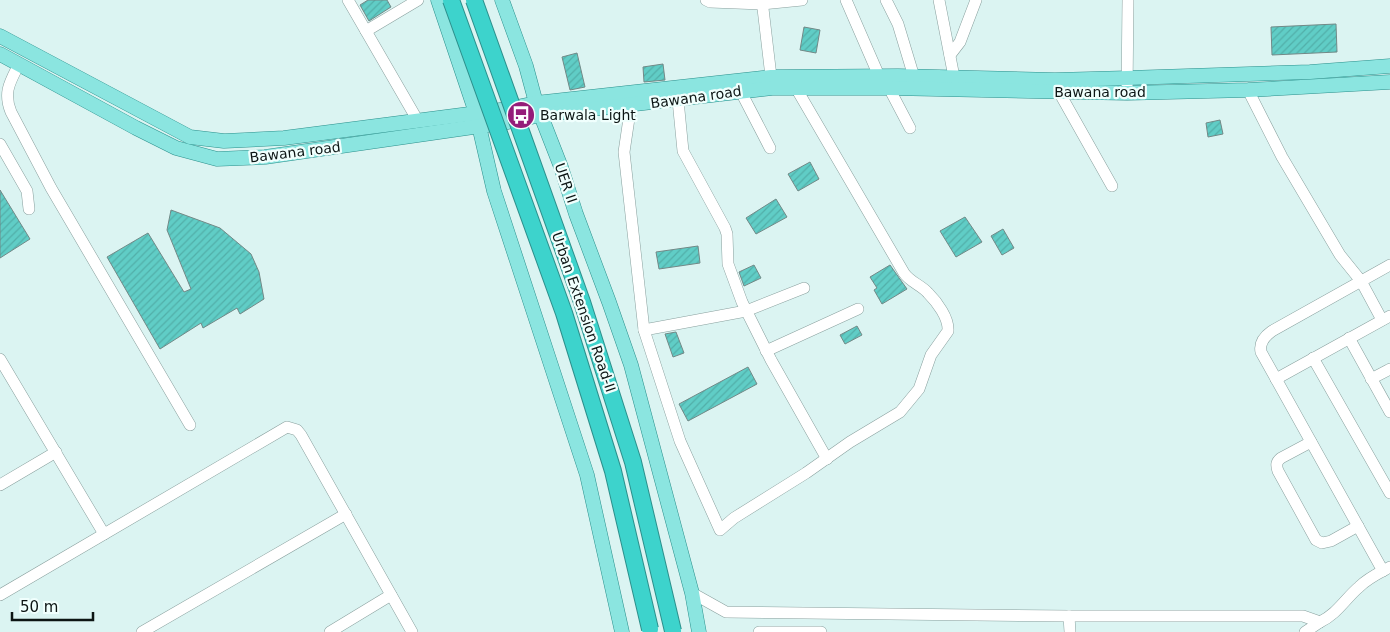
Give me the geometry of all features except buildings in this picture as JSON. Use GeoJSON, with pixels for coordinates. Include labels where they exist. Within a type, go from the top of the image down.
{"type":"FeatureCollection","features":[{"type":"Feature","properties":{"kind":"highway","name":"Urban Extension Road-II"},"geometry":{"type":"LineString","coordinates":[[451,0],[564,313],[613,471],[650,629]]}},
{"type":"Feature","properties":{"kind":"highway","name":"Urban Extension Road-II"},"geometry":{"type":"LineString","coordinates":[[474,0],[582,302],[633,462],[673,631]]}},
{"type":"Feature","properties":{"kind":"main road"},"geometry":{"type":"LineString","coordinates":[[438,0],[477,120],[494,191],[586,475],[622,632]]}},
{"type":"Feature","properties":{"kind":"main road","name":"UER II"},"geometry":{"type":"LineString","coordinates":[[502,0],[526,66],[538,109],[561,166],[576,214],[631,365],[692,593],[699,632]]}},
{"type":"Feature","properties":{"kind":"main road","name":"Bawana road"},"geometry":{"type":"LineString","coordinates":[[0,36],[190,136],[230,141],[284,138],[418,121],[477,120]]}},
{"type":"Feature","properties":{"kind":"main road","name":"Bawana road"},"geometry":{"type":"LineString","coordinates":[[0,54],[176,148],[217,159],[265,157],[538,109],[772,82],[879,76],[1055,80],[1310,72],[1390,66]]}},
{"type":"Feature","properties":{"kind":"main road","name":"Bawana road"},"geometry":{"type":"LineString","coordinates":[[538,109],[631,105],[678,100],[740,90],[772,82],[796,88],[1127,93],[1248,90],[1390,82]]}},
{"type":"Feature","properties":{"kind":"street"},"geometry":{"type":"LineString","coordinates":[[348,0],[418,121]]}},
{"type":"Feature","properties":{"kind":"street"},"geometry":{"type":"LineString","coordinates":[[366,31],[418,0]]}},
{"type":"Feature","properties":{"kind":"street"},"geometry":{"type":"LineString","coordinates":[[706,0],[710,2],[802,0]]}},
{"type":"Feature","properties":{"kind":"street"},"geometry":{"type":"LineString","coordinates":[[846,0],[879,76]]}},
{"type":"Feature","properties":{"kind":"street"},"geometry":{"type":"LineString","coordinates":[[886,0],[898,24],[914,77]]}},
{"type":"Feature","properties":{"kind":"street"},"geometry":{"type":"LineString","coordinates":[[939,0],[954,78]]}},
{"type":"Feature","properties":{"kind":"street"},"geometry":{"type":"LineString","coordinates":[[950,56],[960,42],[976,0]]}},
{"type":"Feature","properties":{"kind":"street"},"geometry":{"type":"LineString","coordinates":[[1127,93],[1128,0]]}},
{"type":"Feature","properties":{"kind":"street"},"geometry":{"type":"LineString","coordinates":[[762,2],[772,82]]}},
{"type":"Feature","properties":{"kind":"street"},"geometry":{"type":"LineString","coordinates":[[18,64],[7,93],[7,102],[11,112],[51,188],[190,425]]}},
{"type":"Feature","properties":{"kind":"street"},"geometry":{"type":"LineString","coordinates":[[631,105],[624,152],[644,330],[680,441],[720,530],[734,518],[827,459],[850,442],[892,418],[906,407],[919,389],[931,355],[948,331],[946,319],[928,293],[910,281],[904,273],[796,88]]}},
{"type":"Feature","properties":{"kind":"street"},"geometry":{"type":"LineString","coordinates":[[889,88],[910,128]]}},
{"type":"Feature","properties":{"kind":"street"},"geometry":{"type":"LineString","coordinates":[[740,90],[770,148]]}},
{"type":"Feature","properties":{"kind":"street"},"geometry":{"type":"LineString","coordinates":[[1248,90],[1288,168],[1340,255],[1361,281],[1386,318],[1276,378]]}},
{"type":"Feature","properties":{"kind":"street"},"geometry":{"type":"LineString","coordinates":[[1059,92],[1112,186]]}},
{"type":"Feature","properties":{"kind":"street"},"geometry":{"type":"LineString","coordinates":[[678,100],[683,151],[725,228],[728,264],[746,311],[766,351],[827,459]]}},
{"type":"Feature","properties":{"kind":"street"},"geometry":{"type":"LineString","coordinates":[[0,144],[27,192],[29,209]]}},
{"type":"Feature","properties":{"kind":"street"},"geometry":{"type":"LineString","coordinates":[[1305,632],[1335,613],[1358,587],[1386,569],[1358,526],[1261,352],[1260,347],[1267,334],[1390,265]]}},
{"type":"Feature","properties":{"kind":"street"},"geometry":{"type":"LineString","coordinates":[[644,330],[746,311],[804,288]]}},
{"type":"Feature","properties":{"kind":"street"},"geometry":{"type":"LineString","coordinates":[[766,351],[858,309]]}},
{"type":"Feature","properties":{"kind":"street"},"geometry":{"type":"LineString","coordinates":[[1348,338],[1390,412]]}},
{"type":"Feature","properties":{"kind":"street"},"geometry":{"type":"LineString","coordinates":[[1313,358],[1390,493]]}},
{"type":"Feature","properties":{"kind":"street"},"geometry":{"type":"LineString","coordinates":[[1,364],[104,534]]}},
{"type":"Feature","properties":{"kind":"street"},"geometry":{"type":"LineString","coordinates":[[1372,379],[1390,369]]}},
{"type":"Feature","properties":{"kind":"street"},"geometry":{"type":"LineString","coordinates":[[0,595],[287,427],[297,430],[301,435],[412,632]]}},
{"type":"Feature","properties":{"kind":"street"},"geometry":{"type":"LineString","coordinates":[[1311,442],[1280,458],[1276,466],[1316,540],[1322,543],[1331,541],[1358,526]]}},
{"type":"Feature","properties":{"kind":"street"},"geometry":{"type":"LineString","coordinates":[[0,484],[56,452]]}},
{"type":"Feature","properties":{"kind":"street"},"geometry":{"type":"LineString","coordinates":[[142,632],[346,514]]}},
{"type":"Feature","properties":{"kind":"street"},"geometry":{"type":"LineString","coordinates":[[692,593],[726,612],[1069,616],[1303,616],[1320,622]]}},
{"type":"Feature","properties":{"kind":"street"},"geometry":{"type":"LineString","coordinates":[[330,632],[391,595]]}},
{"type":"Feature","properties":{"kind":"street"},"geometry":{"type":"LineString","coordinates":[[1069,616],[1070,632]]}},
{"type":"Feature","properties":{"kind":"street"},"geometry":{"type":"LineString","coordinates":[[759,632],[821,632]]}},
{"type":"Feature","properties":{"kind":"place","name":"Barwala Light"},"geometry":{"type":"Point","coordinates":[521,115]}}]}
